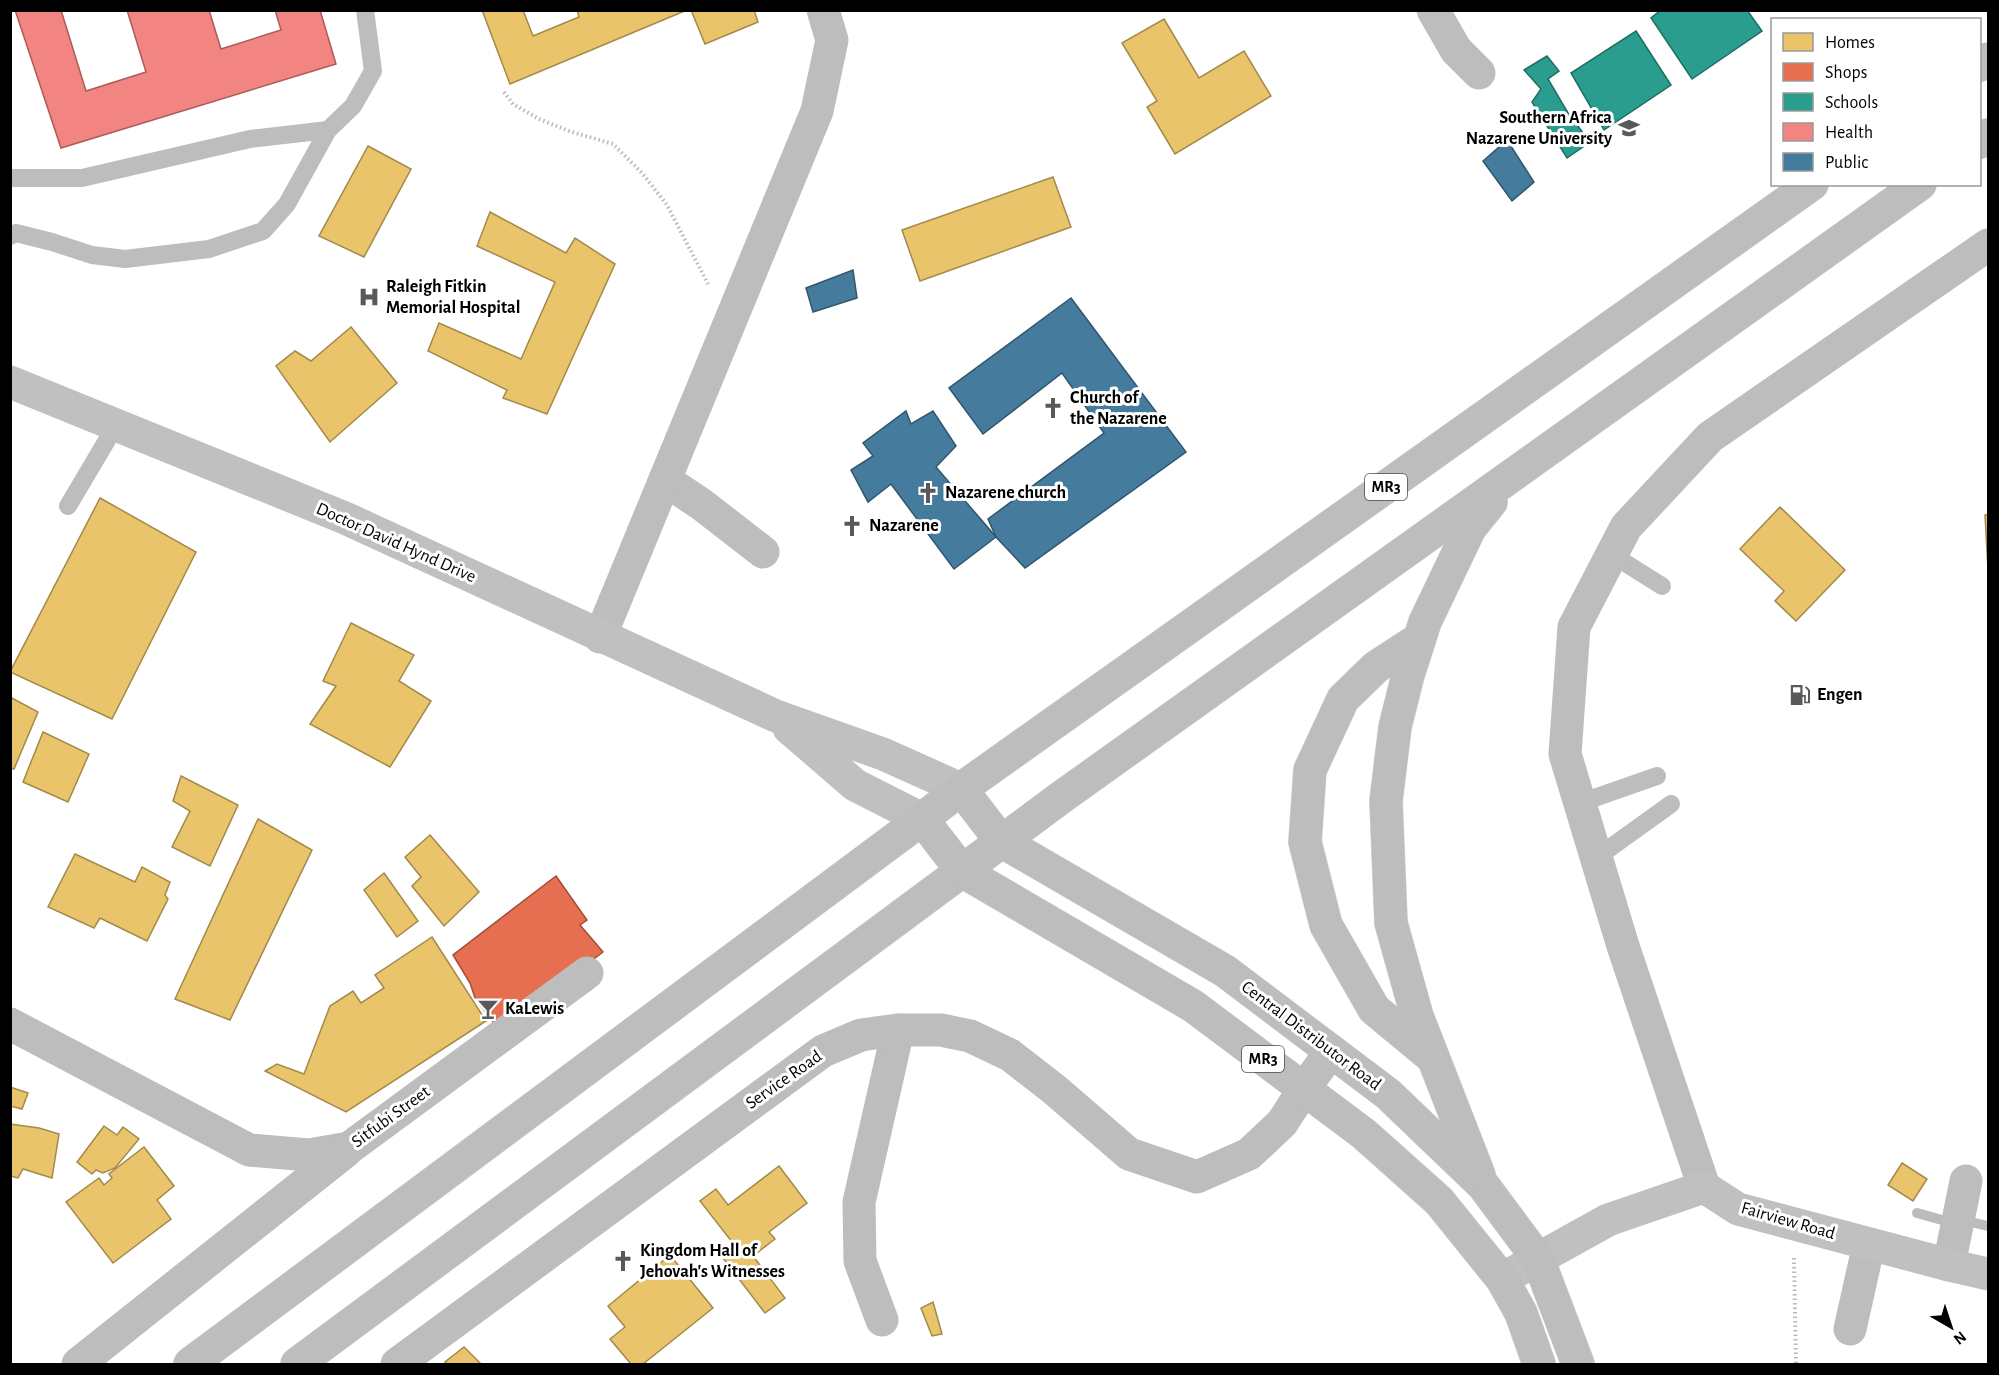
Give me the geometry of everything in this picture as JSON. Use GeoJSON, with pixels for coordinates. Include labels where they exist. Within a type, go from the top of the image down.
{"type":"FeatureCollection","features":[{"type":"Feature","properties":{"kind":"main road"},"geometry":{"type":"LineString","coordinates":[[600,637],[817,111],[832,40],[823,10]]}},
{"type":"Feature","properties":{"kind":"main road"},"geometry":{"type":"LineString","coordinates":[[1433,10],[1456,50],[1479,73]]}},
{"type":"Feature","properties":{"kind":"main road","name":"MR3"},"geometry":{"type":"LineString","coordinates":[[1539,1365],[1521,1313],[1502,1279],[1439,1201],[1364,1134],[1193,1006],[1020,907],[962,871],[922,819],[1809,186]]}},
{"type":"Feature","properties":{"kind":"main road"},"geometry":{"type":"LineString","coordinates":[[297,1365],[1001,841],[1917,186]]}},
{"type":"Feature","properties":{"kind":"main road"},"geometry":{"type":"LineString","coordinates":[[1502,1279],[1608,1220],[1704,1187],[1623,946],[1565,754],[1574,627],[1626,527],[1710,437],[1989,245]]}},
{"type":"Feature","properties":{"kind":"main road","name":"Doctor David Hynd Drive"},"geometry":{"type":"LineString","coordinates":[[10,382],[345,518],[776,717],[883,754],[961,789]]}},
{"type":"Feature","properties":{"kind":"main road"},"geometry":{"type":"LineString","coordinates":[[665,480],[701,504],[763,552]]}},
{"type":"Feature","properties":{"kind":"main road"},"geometry":{"type":"LineString","coordinates":[[1483,1185],[1417,1016],[1391,923],[1386,801],[1395,727],[1425,622],[1470,528],[1508,480]]}},
{"type":"Feature","properties":{"kind":"main road"},"geometry":{"type":"LineString","coordinates":[[1419,639],[1377,667],[1344,699],[1310,770],[1305,842],[1326,925],[1374,1009],[1434,1059]]}},
{"type":"Feature","properties":{"kind":"main road","name":"Doctor David Hynd Drive"},"geometry":{"type":"LineString","coordinates":[[776,717],[855,785],[922,819]]}},
{"type":"Feature","properties":{"kind":"main road","name":"Central Distributor Road"},"geometry":{"type":"LineString","coordinates":[[961,789],[1001,841],[1225,971],[1388,1094],[1483,1185],[1538,1259],[1578,1365]]}},
{"type":"Feature","properties":{"kind":"main road"},"geometry":{"type":"LineString","coordinates":[[190,1365],[922,819]]}},
{"type":"Feature","properties":{"kind":"main road","name":"Sitfubi Street"},"geometry":{"type":"LineString","coordinates":[[10,1024],[249,1150],[309,1155],[349,1148],[587,973]]}},
{"type":"Feature","properties":{"kind":"main road"},"geometry":{"type":"LineString","coordinates":[[882,1320],[860,1261],[859,1202],[898,1030]]}},
{"type":"Feature","properties":{"kind":"main road","name":"Service Road"},"geometry":{"type":"LineString","coordinates":[[397,1365],[823,1051],[861,1035],[898,1030],[941,1030],[970,1036],[1010,1056],[1055,1090],[1130,1154],[1197,1177],[1249,1154],[1282,1123],[1331,1052]]}},
{"type":"Feature","properties":{"kind":"main road"},"geometry":{"type":"LineString","coordinates":[[78,1365],[349,1148]]}},
{"type":"Feature","properties":{"kind":"main road"},"geometry":{"type":"LineString","coordinates":[[1949,1266],[1966,1181]]}},
{"type":"Feature","properties":{"kind":"main road","name":"Fairview Road"},"geometry":{"type":"LineString","coordinates":[[1704,1187],[1738,1209],[1949,1266],[1989,1274]]}},
{"type":"Feature","properties":{"kind":"main road"},"geometry":{"type":"LineString","coordinates":[[1850,1329],[1869,1244]]}},
{"type":"Feature","properties":{"kind":"lane"},"geometry":{"type":"LineString","coordinates":[[12,232],[92,255],[125,259],[209,249],[263,231],[287,204],[328,130],[353,106],[373,71],[365,10]]}},
{"type":"Feature","properties":{"kind":"lane"},"geometry":{"type":"LineString","coordinates":[[10,178],[82,178],[250,139],[328,130]]}},
{"type":"Feature","properties":{"kind":"lane"},"geometry":{"type":"LineString","coordinates":[[68,506],[116,425]]}},
{"type":"Feature","properties":{"kind":"lane"},"geometry":{"type":"LineString","coordinates":[[1611,554],[1662,585]]}},
{"type":"Feature","properties":{"kind":"lane"},"geometry":{"type":"LineString","coordinates":[[1580,803],[1657,776]]}},
{"type":"Feature","properties":{"kind":"lane"},"geometry":{"type":"LineString","coordinates":[[1596,858],[1671,804]]}},
{"type":"Feature","properties":{"kind":"path"},"geometry":{"type":"LineString","coordinates":[[504,92],[513,104],[539,118],[613,144],[642,173],[667,205],[711,289],[737,304]]}},
{"type":"Feature","properties":{"kind":"path"},"geometry":{"type":"LineString","coordinates":[[1795,1224],[1796,1365]]}},
{"type":"Feature","properties":{"kind":"building: Homes"},"geometry":{"type":"Polygon","coordinates":[[[482,10],[523,10],[533,36],[579,17],[577,10],[687,10],[510,84],[482,10]]]}},
{"type":"Feature","properties":{"kind":"building: Homes"},"geometry":{"type":"Polygon","coordinates":[[[691,10],[754,10],[758,22],[705,44],[691,10]]]}},
{"type":"Feature","properties":{"kind":"building: Homes"},"geometry":{"type":"Polygon","coordinates":[[[1164,19],[1199,78],[1244,51],[1271,96],[1175,154],[1147,107],[1157,101],[1122,43],[1164,19]]]}},
{"type":"Feature","properties":{"kind":"building: Homes"},"geometry":{"type":"Polygon","coordinates":[[[368,146],[411,169],[364,257],[319,236],[368,146]]]}},
{"type":"Feature","properties":{"kind":"building: Homes"},"geometry":{"type":"Polygon","coordinates":[[[1053,177],[1071,227],[920,281],[902,230],[1053,177]]]}},
{"type":"Feature","properties":{"kind":"building: Homes"},"geometry":{"type":"Polygon","coordinates":[[[490,212],[566,253],[575,238],[615,264],[547,414],[503,398],[507,390],[428,351],[439,323],[521,359],[555,282],[477,246],[490,212]]]}},
{"type":"Feature","properties":{"kind":"building: Homes"},"geometry":{"type":"Polygon","coordinates":[[[351,327],[397,383],[330,442],[276,366],[295,351],[311,361],[351,327]]]}},
{"type":"Feature","properties":{"kind":"building: Homes"},"geometry":{"type":"Polygon","coordinates":[[[100,498],[196,552],[112,719],[10,672],[100,498]]]}},
{"type":"Feature","properties":{"kind":"building: Homes"},"geometry":{"type":"Polygon","coordinates":[[[1780,507],[1845,570],[1796,621],[1775,601],[1784,591],[1740,549],[1780,507]]]}},
{"type":"Feature","properties":{"kind":"building: Homes"},"geometry":{"type":"Polygon","coordinates":[[[1988,514],[1988,570],[1985,515],[1988,514]]]}},
{"type":"Feature","properties":{"kind":"building: Homes"},"geometry":{"type":"Polygon","coordinates":[[[351,623],[414,655],[399,681],[431,701],[390,767],[310,724],[336,686],[323,681],[351,623]]]}},
{"type":"Feature","properties":{"kind":"building: Homes"},"geometry":{"type":"Polygon","coordinates":[[[10,697],[38,712],[14,769],[10,768],[10,697]]]}},
{"type":"Feature","properties":{"kind":"building: Homes"},"geometry":{"type":"Polygon","coordinates":[[[43,732],[89,754],[68,802],[23,782],[43,732]]]}},
{"type":"Feature","properties":{"kind":"building: Homes"},"geometry":{"type":"Polygon","coordinates":[[[181,776],[238,805],[210,866],[172,847],[190,811],[173,801],[181,776]]]}},
{"type":"Feature","properties":{"kind":"building: Homes"},"geometry":{"type":"Polygon","coordinates":[[[258,819],[312,850],[230,1020],[175,999],[258,819]]]}},
{"type":"Feature","properties":{"kind":"building: Homes"},"geometry":{"type":"Polygon","coordinates":[[[430,835],[479,892],[444,926],[412,886],[421,877],[405,857],[430,835]]]}},
{"type":"Feature","properties":{"kind":"building: Homes"},"geometry":{"type":"Polygon","coordinates":[[[75,854],[135,882],[142,867],[170,882],[165,895],[168,899],[147,941],[100,918],[94,928],[48,907],[75,854]]]}},
{"type":"Feature","properties":{"kind":"building: Homes"},"geometry":{"type":"Polygon","coordinates":[[[384,873],[418,921],[397,937],[364,890],[384,873]]]}},
{"type":"Feature","properties":{"kind":"building: Homes"},"geometry":{"type":"Polygon","coordinates":[[[432,937],[486,1021],[346,1112],[265,1071],[277,1064],[304,1074],[330,1006],[353,991],[361,1003],[384,988],[375,975],[432,937]]]}},
{"type":"Feature","properties":{"kind":"building: Homes"},"geometry":{"type":"Polygon","coordinates":[[[10,1087],[28,1093],[22,1109],[10,1106],[10,1087]]]}},
{"type":"Feature","properties":{"kind":"building: Homes"},"geometry":{"type":"Polygon","coordinates":[[[10,1124],[39,1128],[59,1134],[52,1178],[23,1169],[18,1178],[10,1176],[10,1124]]]}},
{"type":"Feature","properties":{"kind":"building: Homes"},"geometry":{"type":"Polygon","coordinates":[[[104,1126],[117,1135],[123,1127],[139,1139],[115,1168],[103,1173],[96,1170],[92,1174],[77,1162],[104,1126]]]}},
{"type":"Feature","properties":{"kind":"building: Homes"},"geometry":{"type":"Polygon","coordinates":[[[144,1147],[174,1186],[157,1200],[171,1219],[113,1263],[66,1202],[99,1178],[104,1185],[112,1178],[109,1174],[144,1147]]]}},
{"type":"Feature","properties":{"kind":"building: Homes"},"geometry":{"type":"Polygon","coordinates":[[[1902,1163],[1927,1179],[1913,1201],[1888,1185],[1902,1163]]]}},
{"type":"Feature","properties":{"kind":"building: Homes"},"geometry":{"type":"Polygon","coordinates":[[[779,1166],[807,1203],[769,1232],[775,1239],[753,1256],[785,1298],[765,1313],[723,1258],[736,1247],[700,1201],[716,1189],[728,1205],[779,1166]]]}},
{"type":"Feature","properties":{"kind":"building: Homes"},"geometry":{"type":"Polygon","coordinates":[[[670,1255],[713,1308],[643,1364],[631,1364],[610,1339],[625,1327],[608,1306],[670,1255]]]}},
{"type":"Feature","properties":{"kind":"building: Homes"},"geometry":{"type":"Polygon","coordinates":[[[933,1302],[942,1334],[932,1336],[921,1308],[933,1302]]]}},
{"type":"Feature","properties":{"kind":"building: Homes"},"geometry":{"type":"Polygon","coordinates":[[[464,1347],[479,1364],[448,1364],[445,1362],[464,1347]]]}},
{"type":"Feature","properties":{"kind":"building: Shops"},"geometry":{"type":"Polygon","coordinates":[[[556,876],[587,920],[580,925],[603,952],[500,1031],[475,998],[470,983],[453,955],[556,876]]]}},
{"type":"Feature","properties":{"kind":"building: Schools"},"geometry":{"type":"Polygon","coordinates":[[[1661,10],[1747,10],[1762,31],[1692,79],[1651,18],[1661,10]]]}},
{"type":"Feature","properties":{"kind":"building: Schools"},"geometry":{"type":"Polygon","coordinates":[[[1636,31],[1671,85],[1604,130],[1571,73],[1636,31]]]}},
{"type":"Feature","properties":{"kind":"building: Schools"},"geometry":{"type":"Polygon","coordinates":[[[1547,56],[1559,71],[1548,79],[1568,113],[1590,142],[1567,158],[1532,102],[1541,89],[1524,70],[1547,56]]]}},
{"type":"Feature","properties":{"kind":"building: Health"},"geometry":{"type":"Polygon","coordinates":[[[15,10],[61,10],[86,91],[146,72],[127,10],[209,10],[221,49],[281,30],[275,10],[320,10],[336,64],[61,148],[15,10]]]}},
{"type":"Feature","properties":{"kind":"building: Public"},"geometry":{"type":"Polygon","coordinates":[[[1507,140],[1534,182],[1512,201],[1483,161],[1507,140]]]}},
{"type":"Feature","properties":{"kind":"building: Public"},"geometry":{"type":"Polygon","coordinates":[[[853,270],[857,298],[813,312],[806,288],[853,270]]]}},
{"type":"Feature","properties":{"kind":"building: Public"},"geometry":{"type":"Polygon","coordinates":[[[1071,298],[1186,452],[1025,568],[996,537],[988,519],[1104,433],[1062,373],[983,434],[949,388],[1071,298]]]}},
{"type":"Feature","properties":{"kind":"building: Public","name":"Nazarene church"},"geometry":{"type":"Polygon","coordinates":[[[906,411],[911,424],[933,411],[956,446],[936,467],[996,537],[954,569],[891,484],[868,502],[851,470],[873,456],[863,443],[906,411]]]}},
{"type":"Feature","properties":{"kind":"waterway"},"geometry":{"type":"LineString","coordinates":[[1917,1213],[1942,1220]]}},
{"type":"Feature","properties":{"kind":"waterway"},"geometry":{"type":"LineString","coordinates":[[1975,1223],[1988,1226]]}},
{"type":"Feature","properties":{"kind":"place","name":"Southern Africa Nazarene University"},"geometry":{"type":"Point","coordinates":[1629,128]}},
{"type":"Feature","properties":{"kind":"place","name":"Raleigh Fitkin Memorial Hospital"},"geometry":{"type":"Point","coordinates":[369,297]}},
{"type":"Feature","properties":{"kind":"place","name":"Church of the Nazarene"},"geometry":{"type":"Point","coordinates":[1053,408]}},
{"type":"Feature","properties":{"kind":"place","name":"Nazarene church"},"geometry":{"type":"Point","coordinates":[928,493]}},
{"type":"Feature","properties":{"kind":"place","name":"Nazarene"},"geometry":{"type":"Point","coordinates":[852,526]}},
{"type":"Feature","properties":{"kind":"place","name":"Engen"},"geometry":{"type":"Point","coordinates":[1800,695]}},
{"type":"Feature","properties":{"kind":"place","name":"KaLewis"},"geometry":{"type":"Point","coordinates":[488,1009]}},
{"type":"Feature","properties":{"kind":"place","name":"Kingdom Hall of Jehovah's Witnesses"},"geometry":{"type":"Point","coordinates":[623,1261]}}]}
